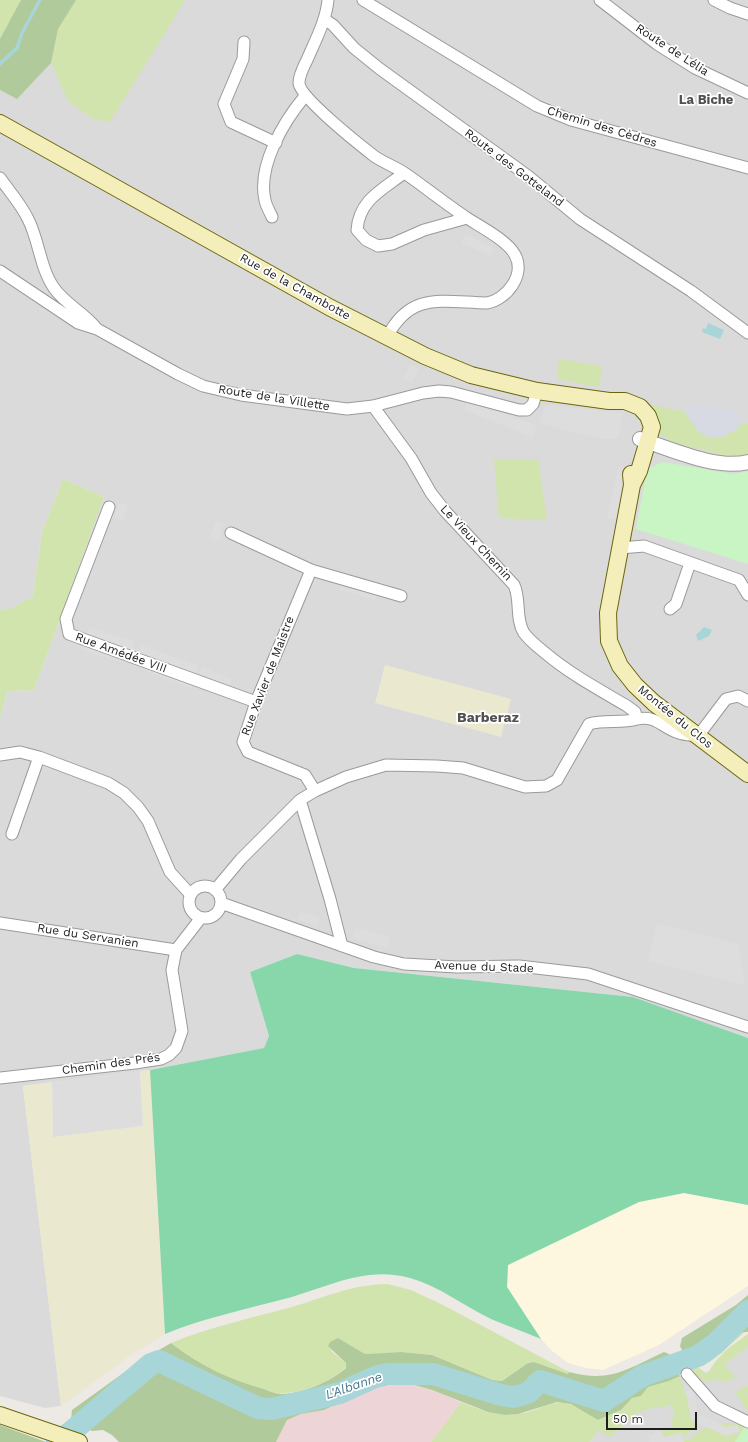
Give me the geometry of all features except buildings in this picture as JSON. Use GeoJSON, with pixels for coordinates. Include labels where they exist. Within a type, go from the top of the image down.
{"type":"FeatureCollection","features":[{"type":"Feature","properties":{"kind":"main road","name":"Rue de la Chambotte"},"geometry":{"type":"LineString","coordinates":[[0,123],[329,307],[424,356],[471,375],[537,391],[609,401],[632,413],[639,421],[644,440]]}},
{"type":"Feature","properties":{"kind":"main road","name":"Montée du Clos"},"geometry":{"type":"LineString","coordinates":[[644,440],[631,470],[632,484],[608,613],[609,641],[620,666],[635,685],[654,703],[748,774]]}},
{"type":"Feature","properties":{"kind":"main road"},"geometry":{"type":"LineString","coordinates":[[0,1415],[79,1442]]}},
{"type":"Feature","properties":{"kind":"street"},"geometry":{"type":"LineString","coordinates":[[328,0],[324,19],[299,83],[305,96],[349,136],[375,156],[404,173],[500,240],[515,255],[517,270],[511,287],[503,297],[496,302],[427,302],[416,305],[398,319],[387,337]]}},
{"type":"Feature","properties":{"kind":"street","name":"Chemin des Cèdres"},"geometry":{"type":"LineString","coordinates":[[363,0],[537,106],[571,120],[748,168]]}},
{"type":"Feature","properties":{"kind":"street","name":"Route de Lélia"},"geometry":{"type":"LineString","coordinates":[[600,0],[657,44],[695,68],[748,93]]}},
{"type":"Feature","properties":{"kind":"street"},"geometry":{"type":"LineString","coordinates":[[714,0],[730,8],[748,14]]}},
{"type":"Feature","properties":{"kind":"street","name":"Route des Gotteland"},"geometry":{"type":"LineString","coordinates":[[324,19],[333,25],[354,48],[380,69],[528,176],[580,219],[692,291],[745,329]]}},
{"type":"Feature","properties":{"kind":"street"},"geometry":{"type":"LineString","coordinates":[[244,42],[243,59],[224,104],[231,122],[276,143]]}},
{"type":"Feature","properties":{"kind":"street"},"geometry":{"type":"LineString","coordinates":[[272,217],[265,200],[264,184],[268,155],[297,105],[305,96]]}},
{"type":"Feature","properties":{"kind":"street"},"geometry":{"type":"LineString","coordinates":[[404,173],[364,204],[358,217],[357,230],[366,240],[378,246],[392,244],[424,230],[467,218]]}},
{"type":"Feature","properties":{"kind":"street","name":"Route de la Villette"},"geometry":{"type":"LineString","coordinates":[[0,178],[28,218],[45,269],[54,288],[70,305],[90,320],[97,328],[178,374],[203,386],[241,395],[298,404],[347,409],[373,406],[423,393],[439,391],[451,392],[519,410],[527,410],[533,404],[537,391]]}},
{"type":"Feature","properties":{"kind":"street"},"geometry":{"type":"LineString","coordinates":[[0,271],[78,324],[97,328]]}},
{"type":"Feature","properties":{"kind":"street","name":"Le Vieux Chemin"},"geometry":{"type":"LineString","coordinates":[[373,406],[411,458],[431,493],[445,511],[514,585],[517,592],[520,623],[524,633],[536,646],[566,671],[627,706],[635,712],[637,719]]}},
{"type":"Feature","properties":{"kind":"street"},"geometry":{"type":"LineString","coordinates":[[644,440],[684,454],[722,463],[737,465],[748,462]]}},
{"type":"Feature","properties":{"kind":"street","name":"Rue Amédée VIII"},"geometry":{"type":"LineString","coordinates":[[109,507],[66,619],[69,634],[256,702]]}},
{"type":"Feature","properties":{"kind":"street"},"geometry":{"type":"LineString","coordinates":[[231,533],[311,570],[401,596]]}},
{"type":"Feature","properties":{"kind":"street"},"geometry":{"type":"LineString","coordinates":[[620,548],[644,546],[739,580],[748,595]]}},
{"type":"Feature","properties":{"kind":"street"},"geometry":{"type":"LineString","coordinates":[[670,609],[676,604],[690,563]]}},
{"type":"Feature","properties":{"kind":"street","name":"Rue Xavier de Maistre"},"geometry":{"type":"LineString","coordinates":[[311,570],[256,702],[243,742],[248,752],[305,775],[315,791]]}},
{"type":"Feature","properties":{"kind":"street"},"geometry":{"type":"LineString","coordinates":[[215,890],[241,859],[300,800],[346,776],[386,765],[463,768],[525,787],[546,786],[557,780],[589,724],[598,722],[627,722],[646,717],[658,721],[678,733],[698,736],[726,699],[738,696],[748,701]]}},
{"type":"Feature","properties":{"kind":"street"},"geometry":{"type":"LineString","coordinates":[[0,755],[20,752],[39,757],[108,783],[124,793],[138,807],[148,821],[170,872],[190,894]]}},
{"type":"Feature","properties":{"kind":"street"},"geometry":{"type":"LineString","coordinates":[[12,834],[39,757]]}},
{"type":"Feature","properties":{"kind":"street"},"geometry":{"type":"LineString","coordinates":[[300,800],[330,898],[342,946]]}},
{"type":"Feature","properties":{"kind":"street"},"geometry":{"type":"LineString","coordinates":[[202,886],[215,890],[221,898],[220,909],[212,917],[200,919],[191,912],[189,906],[190,894],[197,887],[202,886]]}},
{"type":"Feature","properties":{"kind":"street","name":"Avenue du Stade"},"geometry":{"type":"LineString","coordinates":[[221,903],[248,911],[374,957],[404,964],[457,967],[518,966],[588,974],[748,1026]]}},
{"type":"Feature","properties":{"kind":"street","name":"Chemin des Prés"},"geometry":{"type":"LineString","coordinates":[[0,1078],[135,1063],[160,1059],[169,1055],[176,1048],[182,1031],[172,970],[176,950],[200,919]]}},
{"type":"Feature","properties":{"kind":"street","name":"Rue du Servanien"},"geometry":{"type":"LineString","coordinates":[[0,923],[176,950]]}},
{"type":"Feature","properties":{"kind":"street"},"geometry":{"type":"LineString","coordinates":[[687,1374],[714,1406],[748,1422]]}},
{"type":"Feature","properties":{"kind":"shaded area"},"geometry":{"type":"Polygon","coordinates":[[[0,0],[748,0],[748,1038],[633,997],[354,968],[297,954],[250,972],[269,1036],[264,1048],[150,1070],[23,1086],[61,1406],[45,1408],[0,1396],[0,718],[7,691],[34,690],[104,497],[63,479],[42,532],[33,597],[7,610],[0,610],[0,0]]]}},
{"type":"Feature","properties":{"kind":"shaded area"},"geometry":{"type":"Polygon","coordinates":[[[465,234],[494,248],[491,256],[461,243],[465,234]]]}},
{"type":"Feature","properties":{"kind":"shaded area"},"geometry":{"type":"Polygon","coordinates":[[[411,365],[419,369],[411,383],[403,378],[411,365]]]}},
{"type":"Feature","properties":{"kind":"shaded area"},"geometry":{"type":"Polygon","coordinates":[[[468,400],[537,426],[533,437],[464,410],[468,400]]]}},
{"type":"Feature","properties":{"kind":"shaded area"},"geometry":{"type":"Polygon","coordinates":[[[690,403],[736,411],[742,417],[742,422],[736,430],[722,437],[709,437],[700,433],[689,419],[686,413],[687,407],[690,403]]]}},
{"type":"Feature","properties":{"kind":"shaded area"},"geometry":{"type":"Polygon","coordinates":[[[545,405],[623,413],[618,438],[606,439],[588,436],[539,423],[545,405]]]}},
{"type":"Feature","properties":{"kind":"shaded area"},"geometry":{"type":"Polygon","coordinates":[[[619,466],[630,469],[618,520],[607,518],[619,466]]]}},
{"type":"Feature","properties":{"kind":"shaded area"},"geometry":{"type":"Polygon","coordinates":[[[119,503],[128,505],[123,521],[114,518],[119,503]]]}},
{"type":"Feature","properties":{"kind":"shaded area"},"geometry":{"type":"Polygon","coordinates":[[[216,521],[225,524],[218,542],[209,539],[216,521]]]}},
{"type":"Feature","properties":{"kind":"shaded area"},"geometry":{"type":"Polygon","coordinates":[[[244,540],[304,570],[301,574],[242,545],[244,540]]]}},
{"type":"Feature","properties":{"kind":"shaded area"},"geometry":{"type":"Polygon","coordinates":[[[341,583],[378,594],[376,600],[339,590],[341,583]]]}},
{"type":"Feature","properties":{"kind":"shaded area"},"geometry":{"type":"Polygon","coordinates":[[[89,627],[134,641],[132,650],[86,636],[89,627]]]}},
{"type":"Feature","properties":{"kind":"shaded area"},"geometry":{"type":"Polygon","coordinates":[[[82,645],[128,659],[127,663],[81,650],[82,645]]]}},
{"type":"Feature","properties":{"kind":"shaded area"},"geometry":{"type":"Polygon","coordinates":[[[142,645],[199,666],[196,674],[139,653],[142,645]]]}},
{"type":"Feature","properties":{"kind":"shaded area"},"geometry":{"type":"Polygon","coordinates":[[[385,665],[511,699],[501,737],[375,703],[385,665]]]}},
{"type":"Feature","properties":{"kind":"shaded area"},"geometry":{"type":"Polygon","coordinates":[[[202,667],[232,679],[229,686],[199,674],[202,667]]]}},
{"type":"Feature","properties":{"kind":"shaded area"},"geometry":{"type":"Polygon","coordinates":[[[150,668],[193,684],[192,688],[148,672],[150,668]]]}},
{"type":"Feature","properties":{"kind":"shaded area"},"geometry":{"type":"Polygon","coordinates":[[[300,912],[320,918],[317,926],[297,919],[300,912]]]}},
{"type":"Feature","properties":{"kind":"shaded area"},"geometry":{"type":"Polygon","coordinates":[[[657,923],[738,944],[745,985],[648,961],[657,923]]]}},
{"type":"Feature","properties":{"kind":"shaded area"},"geometry":{"type":"Polygon","coordinates":[[[361,928],[391,937],[387,948],[352,938],[354,930],[361,928]]]}},
{"type":"Feature","properties":{"kind":"shaded area"},"geometry":{"type":"Polygon","coordinates":[[[150,1070],[165,1334],[134,1353],[61,1406],[23,1086],[52,1082],[53,1137],[143,1126],[140,1071],[150,1070]]]}},
{"type":"Feature","properties":{"kind":"shaded area"},"geometry":{"type":"Polygon","coordinates":[[[140,1071],[143,1126],[53,1137],[52,1082],[140,1071]]]}},
{"type":"Feature","properties":{"kind":"shaded area"},"geometry":{"type":"Polygon","coordinates":[[[684,1193],[748,1205],[748,1286],[659,1345],[603,1370],[586,1368],[568,1363],[551,1350],[541,1339],[507,1287],[508,1265],[639,1202],[684,1193]]]}},
{"type":"Feature","properties":{"kind":"shaded area"},"geometry":{"type":"Polygon","coordinates":[[[748,1337],[748,1442],[590,1442],[599,1430],[669,1381],[680,1376],[704,1373],[711,1370],[748,1337]]]}},
{"type":"Feature","properties":{"kind":"shaded area"},"geometry":{"type":"Polygon","coordinates":[[[395,1383],[432,1390],[461,1402],[431,1442],[276,1442],[287,1420],[301,1414],[324,1410],[364,1391],[395,1383]]]}},
{"type":"Feature","properties":{"kind":"shaded area"},"geometry":{"type":"Polygon","coordinates":[[[694,1390],[698,1414],[726,1427],[737,1425],[740,1432],[726,1436],[691,1420],[686,1391],[694,1390]]]}},
{"type":"Feature","properties":{"kind":"shaded area"},"geometry":{"type":"Polygon","coordinates":[[[656,1431],[661,1431],[664,1437],[681,1433],[684,1442],[650,1442],[648,1436],[654,1434],[656,1431]]]}},
{"type":"Feature","properties":{"kind":"green space"},"geometry":{"type":"Polygon","coordinates":[[[0,0],[21,0],[0,39],[0,0]]]}},
{"type":"Feature","properties":{"kind":"green space"},"geometry":{"type":"Polygon","coordinates":[[[21,0],[76,0],[58,29],[51,63],[17,99],[0,90],[0,39],[21,0]]]}},
{"type":"Feature","properties":{"kind":"green space"},"geometry":{"type":"Polygon","coordinates":[[[76,0],[185,0],[110,122],[93,119],[68,101],[51,63],[58,29],[76,0]]]}},
{"type":"Feature","properties":{"kind":"green space"},"geometry":{"type":"Polygon","coordinates":[[[559,359],[602,366],[599,387],[557,379],[559,359]]]}},
{"type":"Feature","properties":{"kind":"green space"},"geometry":{"type":"Polygon","coordinates":[[[642,403],[748,424],[748,456],[732,457],[673,443],[660,433],[653,417],[642,403]]]}},
{"type":"Feature","properties":{"kind":"green space"},"geometry":{"type":"Polygon","coordinates":[[[494,459],[538,459],[547,520],[499,518],[494,459]]]}},
{"type":"Feature","properties":{"kind":"green space"},"geometry":{"type":"Polygon","coordinates":[[[663,462],[734,474],[748,471],[748,564],[636,529],[647,469],[663,462]]]}},
{"type":"Feature","properties":{"kind":"green space"},"geometry":{"type":"Polygon","coordinates":[[[63,479],[104,497],[34,690],[7,691],[0,718],[0,610],[7,610],[33,597],[42,532],[63,479]]]}},
{"type":"Feature","properties":{"kind":"green space"},"geometry":{"type":"Polygon","coordinates":[[[297,954],[354,968],[633,997],[748,1038],[748,1205],[684,1193],[639,1202],[508,1265],[507,1287],[541,1339],[491,1319],[441,1291],[421,1282],[410,1278],[377,1274],[361,1276],[330,1284],[284,1299],[209,1319],[165,1334],[150,1070],[264,1048],[269,1036],[250,972],[297,954]]]}},
{"type":"Feature","properties":{"kind":"green space"},"geometry":{"type":"Polygon","coordinates":[[[387,1284],[411,1290],[443,1305],[569,1372],[568,1374],[534,1362],[528,1363],[502,1381],[492,1380],[432,1355],[401,1352],[365,1354],[338,1338],[331,1351],[346,1363],[346,1367],[325,1382],[316,1386],[299,1391],[278,1393],[239,1381],[215,1371],[171,1343],[216,1327],[292,1307],[338,1292],[361,1287],[387,1284]]]}},
{"type":"Feature","properties":{"kind":"green space"},"geometry":{"type":"Polygon","coordinates":[[[748,1295],[748,1332],[731,1336],[703,1358],[688,1362],[680,1346],[682,1338],[736,1305],[748,1295]]]}},
{"type":"Feature","properties":{"kind":"green space"},"geometry":{"type":"Polygon","coordinates":[[[746,1331],[710,1362],[700,1365],[690,1365],[688,1362],[698,1361],[722,1342],[746,1331]]]}},
{"type":"Feature","properties":{"kind":"green space"},"geometry":{"type":"Polygon","coordinates":[[[748,1334],[748,1346],[724,1365],[737,1378],[736,1379],[733,1377],[727,1382],[717,1380],[704,1381],[695,1375],[691,1367],[699,1368],[707,1374],[726,1350],[748,1334]]]}},
{"type":"Feature","properties":{"kind":"green space"},"geometry":{"type":"Polygon","coordinates":[[[338,1338],[365,1354],[401,1352],[432,1355],[492,1380],[502,1381],[528,1363],[534,1362],[568,1374],[569,1372],[596,1376],[608,1375],[629,1369],[664,1352],[669,1354],[680,1376],[648,1387],[641,1396],[632,1398],[621,1410],[598,1420],[571,1404],[557,1402],[518,1414],[505,1415],[488,1412],[432,1390],[414,1385],[395,1383],[364,1391],[324,1410],[301,1414],[287,1420],[276,1442],[119,1442],[112,1435],[103,1430],[92,1431],[71,1420],[72,1410],[140,1361],[171,1343],[215,1371],[239,1381],[277,1394],[282,1394],[316,1386],[332,1378],[346,1368],[346,1363],[328,1346],[330,1342],[338,1338]]]}},
{"type":"Feature","properties":{"kind":"green space"},"geometry":{"type":"Polygon","coordinates":[[[680,1376],[685,1393],[697,1421],[697,1425],[687,1435],[682,1436],[681,1433],[664,1437],[661,1431],[672,1427],[670,1419],[675,1417],[671,1405],[660,1408],[659,1406],[634,1414],[610,1437],[599,1430],[590,1442],[431,1442],[461,1402],[488,1412],[502,1414],[517,1414],[546,1405],[567,1403],[578,1407],[598,1420],[621,1410],[632,1398],[641,1396],[648,1387],[680,1376]]]}},
{"type":"Feature","properties":{"kind":"green space"},"geometry":{"type":"Polygon","coordinates":[[[748,1386],[748,1412],[735,1392],[748,1386]]]}},
{"type":"Feature","properties":{"kind":"green space"},"geometry":{"type":"Polygon","coordinates":[[[735,1420],[748,1422],[748,1442],[684,1442],[684,1440],[691,1438],[708,1427],[732,1423],[735,1420]]]}},
{"type":"Feature","properties":{"kind":"green space"},"geometry":{"type":"Polygon","coordinates":[[[0,1425],[46,1442],[0,1442],[0,1425]]]}},
{"type":"Feature","properties":{"kind":"green space"},"geometry":{"type":"Polygon","coordinates":[[[745,1426],[748,1427],[748,1442],[735,1442],[745,1426]]]}},
{"type":"Feature","properties":{"kind":"water"},"geometry":{"type":"Polygon","coordinates":[[[708,323],[724,330],[720,339],[702,332],[703,328],[706,329],[708,323]]]}},
{"type":"Feature","properties":{"kind":"water"},"geometry":{"type":"Polygon","coordinates":[[[704,627],[712,630],[709,636],[698,641],[696,635],[704,627]]]}},
{"type":"Feature","properties":{"kind":"waterway"},"geometry":{"type":"LineString","coordinates":[[0,64],[17,48],[22,33],[40,0]]}},
{"type":"Feature","properties":{"kind":"waterway","name":"L'Albanne"},"geometry":{"type":"LineString","coordinates":[[57,1442],[71,1432],[151,1364],[159,1361],[258,1408],[272,1409],[340,1393],[375,1377],[387,1374],[433,1374],[501,1395],[514,1397],[528,1393],[540,1381],[604,1401],[642,1376],[698,1356],[715,1344],[748,1311]]}},
{"type":"Feature","properties":{"kind":"district","name":"La Biche"},"geometry":{"type":"Point","coordinates":[706,100]}},
{"type":"Feature","properties":{"kind":"district","name":"Barberaz"},"geometry":{"type":"Point","coordinates":[488,718]}}]}
